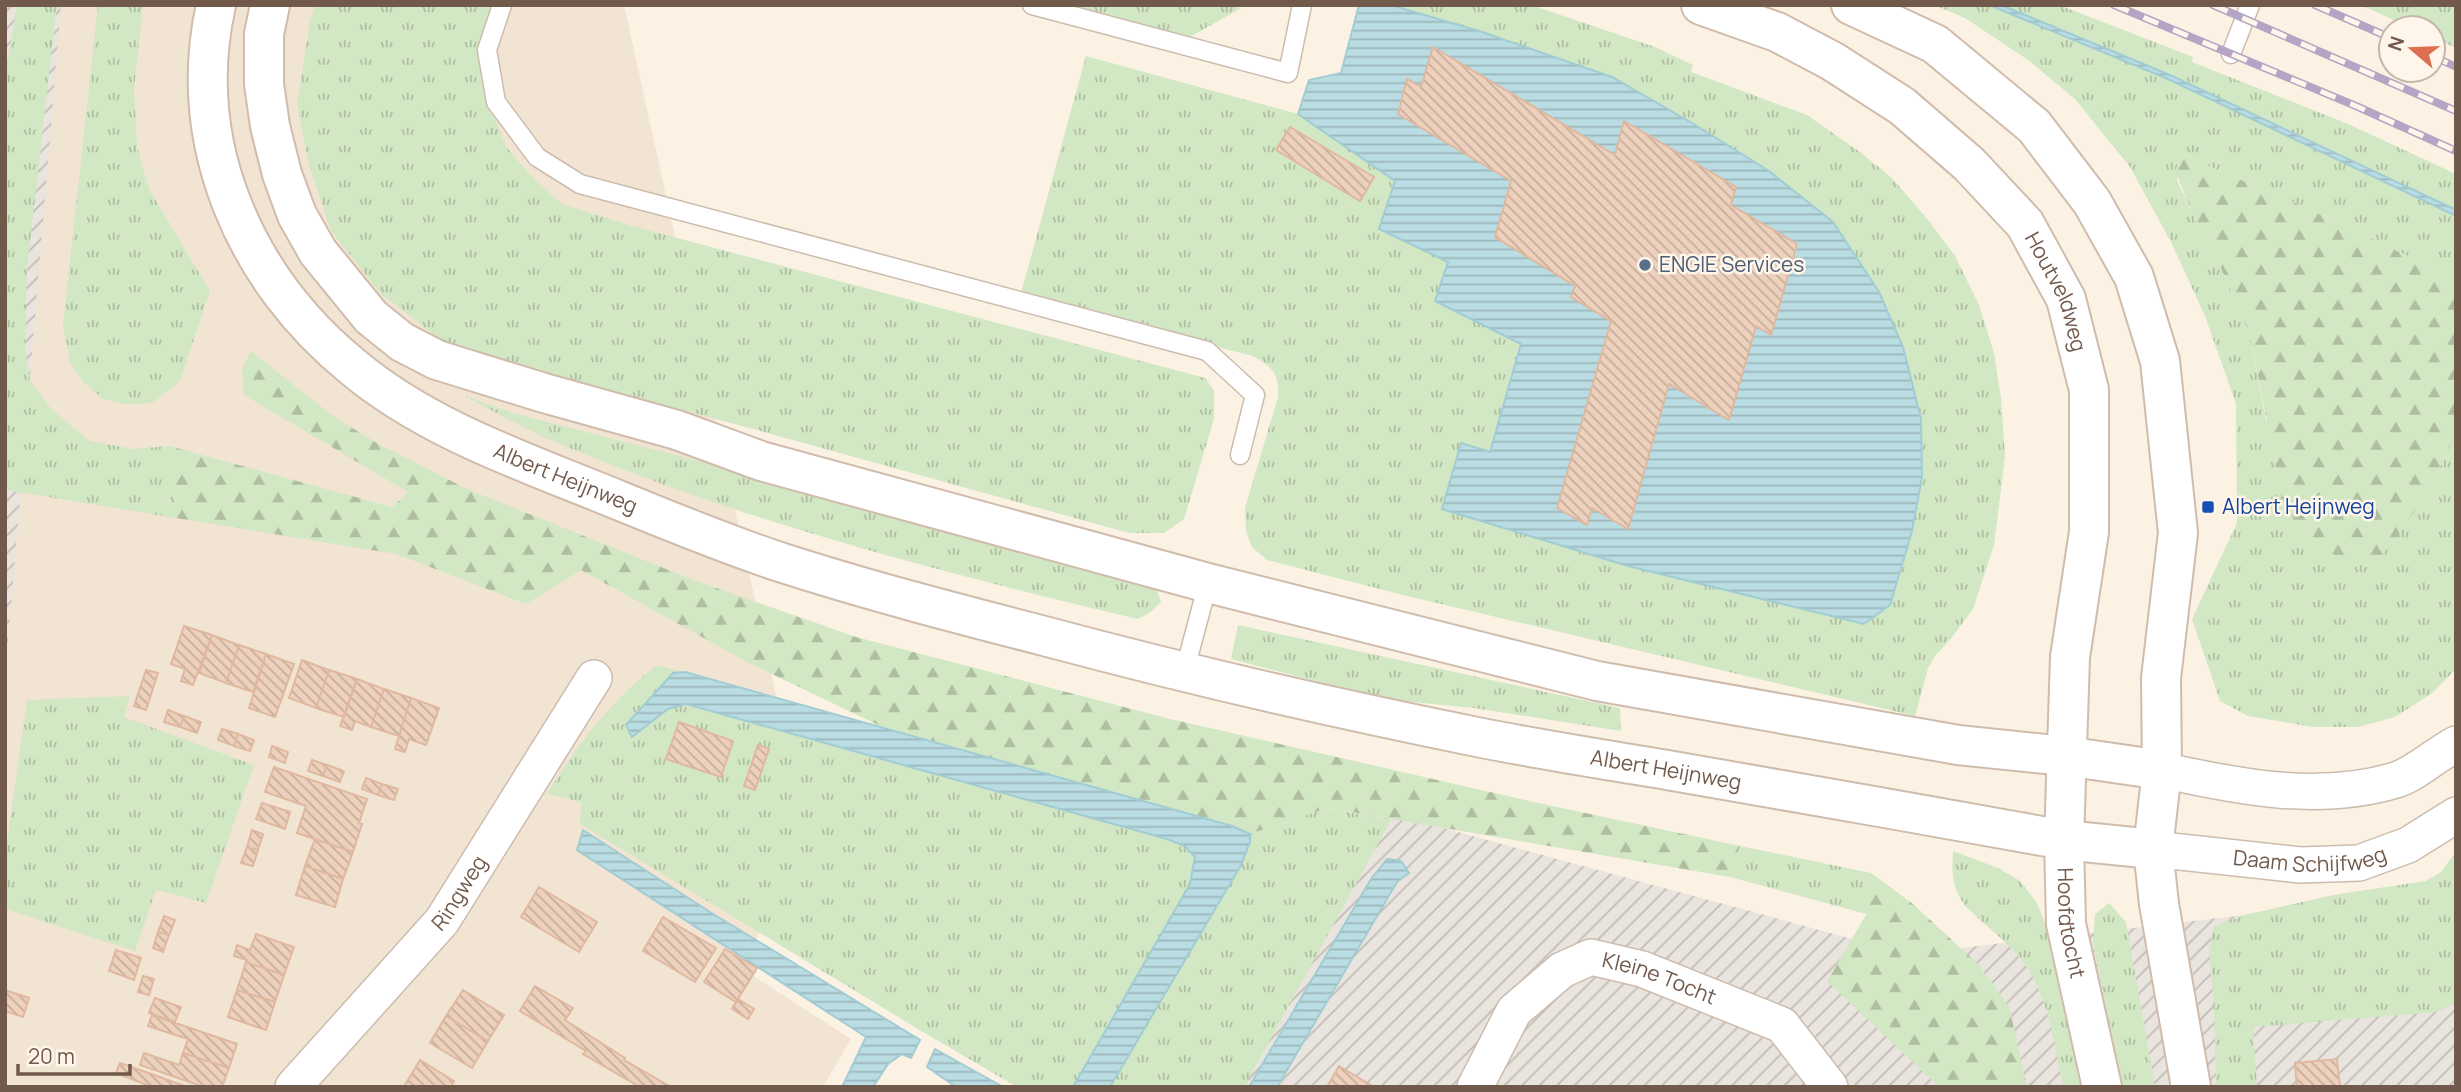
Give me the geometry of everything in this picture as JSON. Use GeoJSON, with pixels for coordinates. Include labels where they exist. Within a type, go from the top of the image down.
{"type":"FeatureCollection","features":[{"type":"Feature","properties":{"kind":"main road","name":"Albert Heijnweg"},"geometry":{"type":"LineString","coordinates":[[216,5],[208,85],[211,130],[221,177],[235,215],[286,301],[352,367],[391,396],[458,432],[522,460],[776,561],[902,599],[1184,673],[1481,738],[2064,840],[2153,849]]}},
{"type":"Feature","properties":{"kind":"main road"},"geometry":{"type":"LineString","coordinates":[[270,5],[264,34],[264,84],[270,126],[282,174],[298,215],[318,252],[371,317],[402,342],[437,360],[544,394],[677,430],[761,461],[1208,583],[1597,681],[1958,745],[2066,756],[2162,770]]}},
{"type":"Feature","properties":{"kind":"main road","name":"Houtveldweg"},"geometry":{"type":"LineString","coordinates":[[1701,5],[1777,32],[1832,61],[1902,106],[1969,164],[2025,224],[2066,299],[2089,390],[2090,532],[2070,657],[2066,756]]}},
{"type":"Feature","properties":{"kind":"main road"},"geometry":{"type":"LineString","coordinates":[[1851,5],[1935,44],[2034,126],[2092,202],[2134,277],[2160,360],[2178,533],[2161,678],[2162,770],[2153,849],[2159,904],[2191,1087]]}},
{"type":"Feature","properties":{"kind":"main road","name":"Hoofdtocht"},"geometry":{"type":"LineString","coordinates":[[2066,756],[2066,924],[2102,1087]]}},
{"type":"Feature","properties":{"kind":"street","name":"Ringweg"},"geometry":{"type":"LineString","coordinates":[[293,1087],[442,921],[594,678]]}},
{"type":"Feature","properties":{"kind":"street"},"geometry":{"type":"LineString","coordinates":[[2162,770],[2232,785],[2329,793],[2398,779],[2456,744]]}},
{"type":"Feature","properties":{"kind":"street","name":"Daam Schijfweg"},"geometry":{"type":"LineString","coordinates":[[2153,849],[2300,865],[2359,863],[2409,845],[2456,815]]}},
{"type":"Feature","properties":{"kind":"street","name":"Kleine Tocht"},"geometry":{"type":"LineString","coordinates":[[1475,1087],[1514,1011],[1562,970],[1591,957],[1642,969],[1782,1025],[1830,1087]]}},
{"type":"Feature","properties":{"kind":"lane"},"geometry":{"type":"LineString","coordinates":[[502,5],[487,50],[496,102],[537,157],[580,184],[1206,351],[1255,395],[1240,455]]}},
{"type":"Feature","properties":{"kind":"lane"},"geometry":{"type":"LineString","coordinates":[[1032,5],[1288,73],[1302,5]]}},
{"type":"Feature","properties":{"kind":"lane"},"geometry":{"type":"LineString","coordinates":[[2231,54],[2250,5]]}},
{"type":"Feature","properties":{"kind":"lane"},"geometry":{"type":"LineString","coordinates":[[1184,673],[1208,583]]}},
{"type":"Feature","properties":{"kind":"shaded area"},"geometry":{"type":"Polygon","coordinates":[[[5,5],[624,5],[804,822],[744,970],[851,1039],[823,1087],[5,1087],[5,5]]]}},
{"type":"Feature","properties":{"kind":"shaded area"},"geometry":{"type":"Polygon","coordinates":[[[5,5],[61,5],[5,678],[5,5]]]}},
{"type":"Feature","properties":{"kind":"shaded area"},"geometry":{"type":"Polygon","coordinates":[[[1362,806],[1908,954],[2245,915],[2334,895],[2426,881],[2440,873],[2456,852],[2456,1087],[1214,1087],[1362,806]]]}},
{"type":"Feature","properties":{"kind":"green space"},"geometry":{"type":"Polygon","coordinates":[[[17,5],[57,5],[27,269],[25,349],[30,380],[52,410],[90,441],[133,449],[169,446],[176,518],[5,490],[5,76],[17,5]]]}},
{"type":"Feature","properties":{"kind":"green space"},"geometry":{"type":"Polygon","coordinates":[[[98,5],[143,5],[134,89],[137,146],[149,189],[210,291],[180,381],[152,403],[125,404],[103,399],[83,382],[70,362],[63,325],[98,5]]]}},
{"type":"Feature","properties":{"kind":"green space"},"geometry":{"type":"Polygon","coordinates":[[[315,5],[493,5],[485,44],[485,92],[506,147],[534,179],[562,204],[632,226],[1205,378],[1214,390],[1214,419],[1184,519],[1164,533],[1129,533],[502,362],[442,341],[380,293],[331,231],[309,165],[297,104],[315,5]]]}},
{"type":"Feature","properties":{"kind":"green space"},"geometry":{"type":"Polygon","coordinates":[[[1071,5],[1229,5],[1241,8],[1190,37],[1071,5]]]}},
{"type":"Feature","properties":{"kind":"green space"},"geometry":{"type":"Polygon","coordinates":[[[1391,5],[1531,5],[1655,47],[1693,65],[1691,72],[1807,115],[1892,178],[1955,256],[1979,305],[1994,353],[2001,398],[2005,456],[1994,545],[1973,609],[1928,668],[1915,716],[1403,595],[1267,560],[1252,547],[1246,531],[1245,508],[1278,397],[1276,376],[1270,368],[1253,356],[1020,297],[1086,56],[1298,114],[1395,181],[1448,262],[1435,301],[1521,344],[1490,452],[1442,509],[1628,566],[1864,624],[1922,477],[1921,419],[1903,347],[1833,222],[1769,171],[1612,77],[1482,32],[1391,5]]]}},
{"type":"Feature","properties":{"kind":"green space"},"geometry":{"type":"Polygon","coordinates":[[[1934,5],[1989,5],[2168,79],[2456,216],[2456,279],[2313,211],[2183,155],[2177,180],[2217,259],[2250,335],[2266,421],[2427,493],[2456,434],[2456,669],[2431,694],[2395,717],[2358,727],[2313,727],[2248,716],[2220,701],[2192,619],[2237,523],[2236,404],[2205,316],[2171,242],[2130,167],[2075,99],[2028,60],[1965,18],[1934,5]]]}},
{"type":"Feature","properties":{"kind":"green space"},"geometry":{"type":"Polygon","coordinates":[[[2001,5],[2059,5],[2193,57],[2192,62],[2348,124],[2456,174],[2456,211],[2170,75],[2001,5]]]}},
{"type":"Feature","properties":{"kind":"green space"},"geometry":{"type":"Polygon","coordinates":[[[2361,5],[2456,5],[2456,48],[2447,44],[2447,14],[2381,14],[2361,5]]]}},
{"type":"Feature","properties":{"kind":"green space"},"geometry":{"type":"Polygon","coordinates":[[[2183,155],[2313,211],[2456,279],[2456,434],[2427,493],[2397,537],[2377,560],[2342,560],[2305,535],[2282,498],[2250,335],[2217,259],[2193,215],[2175,170],[2183,155]]]}},
{"type":"Feature","properties":{"kind":"green space"},"geometry":{"type":"Polygon","coordinates":[[[251,351],[333,416],[375,442],[467,489],[691,579],[856,637],[1170,719],[1740,846],[1730,877],[1327,808],[1250,834],[1232,826],[880,726],[747,662],[581,570],[526,604],[396,554],[176,518],[169,446],[392,507],[408,492],[244,395],[242,369],[251,351]]]}},
{"type":"Feature","properties":{"kind":"green space"},"geometry":{"type":"Polygon","coordinates":[[[463,395],[513,413],[883,509],[1156,588],[1161,602],[1138,619],[989,583],[841,542],[768,520],[624,470],[541,436],[463,395]]]}},
{"type":"Feature","properties":{"kind":"green space"},"geometry":{"type":"Polygon","coordinates":[[[1238,625],[1620,708],[1621,731],[1474,708],[1382,699],[1231,659],[1238,625]]]}},
{"type":"Feature","properties":{"kind":"green space"},"geometry":{"type":"Polygon","coordinates":[[[657,665],[1232,826],[1250,834],[1327,808],[1391,820],[1244,1087],[1017,1087],[580,824],[581,802],[547,794],[596,724],[625,693],[657,665]]]}},
{"type":"Feature","properties":{"kind":"green space"},"geometry":{"type":"Polygon","coordinates":[[[130,696],[124,717],[254,765],[206,903],[156,890],[135,951],[5,909],[5,855],[27,700],[130,696]]]}},
{"type":"Feature","properties":{"kind":"green space"},"geometry":{"type":"Polygon","coordinates":[[[1740,846],[1871,873],[1866,914],[1730,877],[1740,846]]]}},
{"type":"Feature","properties":{"kind":"green space"},"geometry":{"type":"Polygon","coordinates":[[[1953,851],[1998,868],[2020,881],[2037,903],[2050,935],[2087,1087],[2063,1087],[2049,1020],[2038,988],[2021,959],[1961,900],[1954,880],[1953,851]]]}},
{"type":"Feature","properties":{"kind":"green space"},"geometry":{"type":"Polygon","coordinates":[[[2456,852],[2456,1003],[2437,1012],[2253,1027],[2257,1087],[2216,1087],[2210,953],[2215,926],[2245,915],[2334,895],[2426,881],[2440,873],[2456,852]]]}},
{"type":"Feature","properties":{"kind":"green space"},"geometry":{"type":"Polygon","coordinates":[[[1871,873],[1913,904],[1978,964],[2009,1006],[2027,1087],[1939,1087],[1827,981],[1866,915],[1871,873]]]}},
{"type":"Feature","properties":{"kind":"green space"},"geometry":{"type":"Polygon","coordinates":[[[2109,903],[2126,922],[2155,1087],[2122,1087],[2093,943],[2095,914],[2109,903]]]}},
{"type":"Feature","properties":{"kind":"water"},"geometry":{"type":"Polygon","coordinates":[[[1359,5],[1391,5],[1482,32],[1612,77],[1769,171],[1833,222],[1879,292],[1903,347],[1921,419],[1922,477],[1912,531],[1890,605],[1864,624],[1628,566],[1442,509],[1461,443],[1490,452],[1521,344],[1435,301],[1448,262],[1379,229],[1395,181],[1298,114],[1309,80],[1341,73],[1359,5]]]}},
{"type":"Feature","properties":{"kind":"water"},"geometry":{"type":"Polygon","coordinates":[[[1989,5],[2001,5],[2170,75],[2456,210],[2456,216],[2168,79],[1989,5]]]}},
{"type":"Feature","properties":{"kind":"water"},"geometry":{"type":"Polygon","coordinates":[[[685,672],[1232,826],[1250,834],[1250,842],[1241,865],[1110,1087],[1073,1087],[1190,884],[1195,857],[1185,846],[686,704],[668,709],[632,737],[626,725],[673,673],[685,672]]]}},
{"type":"Feature","properties":{"kind":"water"},"geometry":{"type":"Polygon","coordinates":[[[583,830],[710,912],[920,1040],[911,1058],[902,1054],[888,1064],[873,1087],[842,1087],[866,1037],[577,850],[583,830]]]}},
{"type":"Feature","properties":{"kind":"water"},"geometry":{"type":"Polygon","coordinates":[[[1387,859],[1401,861],[1409,873],[1397,882],[1277,1087],[1249,1087],[1371,879],[1387,859]]]}},
{"type":"Feature","properties":{"kind":"water"},"geometry":{"type":"Polygon","coordinates":[[[935,1049],[1003,1087],[956,1087],[927,1067],[935,1049]]]}},
{"type":"Feature","properties":{"kind":"building"},"geometry":{"type":"Polygon","coordinates":[[[1433,47],[1615,155],[1624,121],[1736,187],[1731,205],[1797,244],[1771,335],[1756,326],[1729,420],[1669,384],[1628,529],[1592,508],[1587,525],[1557,508],[1611,321],[1571,297],[1575,286],[1495,237],[1511,181],[1398,114],[1407,79],[1421,87],[1433,47]]]}},
{"type":"Feature","properties":{"kind":"building"},"geometry":{"type":"Polygon","coordinates":[[[1290,127],[1374,177],[1360,201],[1276,150],[1290,127]]]}},
{"type":"Feature","properties":{"kind":"building"},"geometry":{"type":"Polygon","coordinates":[[[184,626],[212,635],[193,685],[181,681],[185,669],[171,664],[184,626]]]}},
{"type":"Feature","properties":{"kind":"building"},"geometry":{"type":"Polygon","coordinates":[[[212,635],[239,645],[226,683],[199,673],[212,635]]]}},
{"type":"Feature","properties":{"kind":"building"},"geometry":{"type":"Polygon","coordinates":[[[239,645],[266,654],[253,692],[226,683],[239,645]]]}},
{"type":"Feature","properties":{"kind":"building"},"geometry":{"type":"Polygon","coordinates":[[[266,654],[294,664],[275,717],[249,708],[266,654]]]}},
{"type":"Feature","properties":{"kind":"building"},"geometry":{"type":"Polygon","coordinates":[[[302,660],[329,670],[316,708],[289,698],[302,660]]]}},
{"type":"Feature","properties":{"kind":"building"},"geometry":{"type":"Polygon","coordinates":[[[146,670],[158,673],[146,710],[134,706],[146,670]]]}},
{"type":"Feature","properties":{"kind":"building"},"geometry":{"type":"Polygon","coordinates":[[[329,670],[357,679],[344,717],[316,708],[329,670]]]}},
{"type":"Feature","properties":{"kind":"building"},"geometry":{"type":"Polygon","coordinates":[[[357,679],[384,689],[371,727],[355,721],[352,730],[340,726],[357,679]]]}},
{"type":"Feature","properties":{"kind":"building"},"geometry":{"type":"Polygon","coordinates":[[[384,689],[411,698],[399,736],[371,727],[384,689]]]}},
{"type":"Feature","properties":{"kind":"building"},"geometry":{"type":"Polygon","coordinates":[[[411,698],[439,708],[426,745],[409,739],[405,752],[395,749],[411,698]]]}},
{"type":"Feature","properties":{"kind":"building"},"geometry":{"type":"Polygon","coordinates":[[[168,710],[184,716],[180,727],[164,722],[168,710]]]}},
{"type":"Feature","properties":{"kind":"building"},"geometry":{"type":"Polygon","coordinates":[[[184,716],[201,722],[197,733],[180,727],[184,716]]]}},
{"type":"Feature","properties":{"kind":"building"},"geometry":{"type":"Polygon","coordinates":[[[679,722],[733,741],[721,777],[666,759],[679,722]]]}},
{"type":"Feature","properties":{"kind":"building"},"geometry":{"type":"Polygon","coordinates":[[[222,729],[238,734],[234,746],[218,740],[222,729]]]}},
{"type":"Feature","properties":{"kind":"building"},"geometry":{"type":"Polygon","coordinates":[[[238,734],[254,740],[250,751],[234,746],[238,734]]]}},
{"type":"Feature","properties":{"kind":"building"},"geometry":{"type":"Polygon","coordinates":[[[758,745],[769,749],[755,790],[744,786],[758,745]]]}},
{"type":"Feature","properties":{"kind":"building"},"geometry":{"type":"Polygon","coordinates":[[[272,746],[288,752],[285,763],[269,757],[272,746]]]}},
{"type":"Feature","properties":{"kind":"building"},"geometry":{"type":"Polygon","coordinates":[[[312,760],[327,765],[323,776],[308,771],[312,760]]]}},
{"type":"Feature","properties":{"kind":"building"},"geometry":{"type":"Polygon","coordinates":[[[327,765],[344,771],[340,782],[323,776],[327,765]]]}},
{"type":"Feature","properties":{"kind":"building"},"geometry":{"type":"Polygon","coordinates":[[[274,767],[367,799],[353,852],[297,833],[306,806],[265,792],[274,767]]]}},
{"type":"Feature","properties":{"kind":"building"},"geometry":{"type":"Polygon","coordinates":[[[366,778],[382,784],[378,795],[362,789],[366,778]]]}},
{"type":"Feature","properties":{"kind":"building"},"geometry":{"type":"Polygon","coordinates":[[[382,784],[398,789],[394,800],[378,795],[382,784]]]}},
{"type":"Feature","properties":{"kind":"building"},"geometry":{"type":"Polygon","coordinates":[[[262,803],[290,812],[285,829],[256,819],[262,803]]]}},
{"type":"Feature","properties":{"kind":"building"},"geometry":{"type":"Polygon","coordinates":[[[252,830],[263,834],[258,850],[247,847],[252,830]]]}},
{"type":"Feature","properties":{"kind":"building"},"geometry":{"type":"Polygon","coordinates":[[[315,839],[353,852],[343,879],[305,866],[315,839]]]}},
{"type":"Feature","properties":{"kind":"building"},"geometry":{"type":"Polygon","coordinates":[[[247,847],[258,850],[253,866],[241,863],[247,847]]]}},
{"type":"Feature","properties":{"kind":"building"},"geometry":{"type":"Polygon","coordinates":[[[305,866],[343,879],[335,907],[296,895],[305,866]]]}},
{"type":"Feature","properties":{"kind":"building"},"geometry":{"type":"Polygon","coordinates":[[[539,887],[597,922],[579,952],[521,917],[539,887]]]}},
{"type":"Feature","properties":{"kind":"building"},"geometry":{"type":"Polygon","coordinates":[[[164,916],[175,920],[169,935],[158,932],[164,916]]]}},
{"type":"Feature","properties":{"kind":"building"},"geometry":{"type":"Polygon","coordinates":[[[663,917],[716,948],[695,982],[643,951],[663,917]]]}},
{"type":"Feature","properties":{"kind":"building"},"geometry":{"type":"Polygon","coordinates":[[[158,932],[169,935],[163,952],[153,948],[158,932]]]}},
{"type":"Feature","properties":{"kind":"building"},"geometry":{"type":"Polygon","coordinates":[[[256,934],[294,947],[284,975],[234,956],[237,945],[250,950],[256,934]]]}},
{"type":"Feature","properties":{"kind":"building"},"geometry":{"type":"Polygon","coordinates":[[[725,949],[757,968],[736,1002],[704,982],[725,949]]]}},
{"type":"Feature","properties":{"kind":"building"},"geometry":{"type":"Polygon","coordinates":[[[116,950],[141,958],[134,980],[109,971],[116,950]]]}},
{"type":"Feature","properties":{"kind":"building"},"geometry":{"type":"Polygon","coordinates":[[[246,962],[284,975],[275,1002],[237,990],[246,962]]]}},
{"type":"Feature","properties":{"kind":"building"},"geometry":{"type":"Polygon","coordinates":[[[143,976],[154,979],[149,995],[138,992],[143,976]]]}},
{"type":"Feature","properties":{"kind":"building"},"geometry":{"type":"Polygon","coordinates":[[[535,986],[573,1008],[565,1020],[625,1058],[624,1060],[671,1087],[640,1087],[583,1054],[586,1051],[520,1011],[535,986]]]}},
{"type":"Feature","properties":{"kind":"building"},"geometry":{"type":"Polygon","coordinates":[[[5,990],[29,998],[23,1017],[5,1011],[5,990]]]}},
{"type":"Feature","properties":{"kind":"building"},"geometry":{"type":"Polygon","coordinates":[[[237,990],[275,1002],[266,1030],[228,1017],[237,990]]]}},
{"type":"Feature","properties":{"kind":"building"},"geometry":{"type":"Polygon","coordinates":[[[463,990],[504,1015],[488,1041],[446,1016],[463,990]]]}},
{"type":"Feature","properties":{"kind":"building"},"geometry":{"type":"Polygon","coordinates":[[[155,998],[181,1007],[175,1022],[149,1013],[155,998]]]}},
{"type":"Feature","properties":{"kind":"building"},"geometry":{"type":"Polygon","coordinates":[[[738,999],[754,1009],[748,1019],[732,1009],[738,999]]]}},
{"type":"Feature","properties":{"kind":"building"},"geometry":{"type":"Polygon","coordinates":[[[152,1015],[237,1044],[229,1068],[183,1053],[188,1039],[148,1026],[152,1015]]]}},
{"type":"Feature","properties":{"kind":"building"},"geometry":{"type":"Polygon","coordinates":[[[446,1016],[488,1041],[472,1068],[430,1043],[446,1016]]]}},
{"type":"Feature","properties":{"kind":"building"},"geometry":{"type":"Polygon","coordinates":[[[144,1053],[179,1065],[183,1053],[229,1068],[222,1087],[204,1087],[140,1065],[144,1053]]]}},
{"type":"Feature","properties":{"kind":"building"},"geometry":{"type":"Polygon","coordinates":[[[2337,1059],[2340,1087],[2297,1087],[2295,1063],[2337,1059]]]}},
{"type":"Feature","properties":{"kind":"building"},"geometry":{"type":"Polygon","coordinates":[[[420,1060],[454,1081],[451,1087],[405,1085],[420,1060]]]}},
{"type":"Feature","properties":{"kind":"building"},"geometry":{"type":"Polygon","coordinates":[[[120,1063],[187,1087],[152,1087],[116,1073],[120,1063]]]}},
{"type":"Feature","properties":{"kind":"building"},"geometry":{"type":"Polygon","coordinates":[[[1339,1066],[1374,1087],[1327,1087],[1339,1066]]]}},
{"type":"Feature","properties":{"kind":"railway"},"geometry":{"type":"LineString","coordinates":[[2114,5],[2356,106],[2456,151]]}},
{"type":"Feature","properties":{"kind":"railway"},"geometry":{"type":"LineString","coordinates":[[2213,5],[2456,111]]}},
{"type":"Feature","properties":{"kind":"railway"},"geometry":{"type":"LineString","coordinates":[[2315,5],[2377,32]]}},
{"type":"Feature","properties":{"kind":"railway"},"geometry":{"type":"LineString","coordinates":[[2447,63],[2456,67]]}},
{"type":"Feature","properties":{"kind":"place","name":"ENGIE Services"},"geometry":{"type":"Point","coordinates":[1645,265]}},
{"type":"Feature","properties":{"kind":"place","name":"Albert Heijnweg"},"geometry":{"type":"Point","coordinates":[2208,507]}}]}
